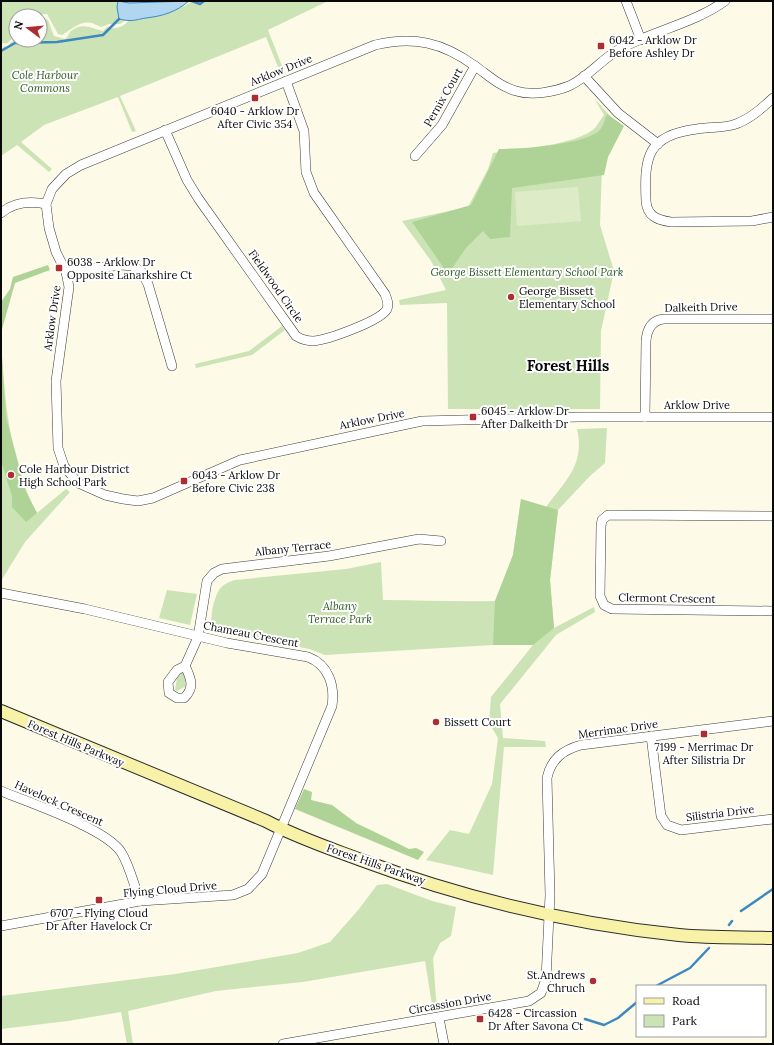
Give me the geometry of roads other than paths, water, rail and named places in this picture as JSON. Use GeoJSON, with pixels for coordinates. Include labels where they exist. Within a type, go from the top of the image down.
{"type":"FeatureCollection","features":[{"type":"Feature","properties":{"kind":"main road","name":"Forest Hills Parkway"},"geometry":{"type":"LineString","coordinates":[[1,711],[280,828],[400,874],[549,915],[680,935],[773,938]]}},
{"type":"Feature","properties":{"kind":"street"},"geometry":{"type":"LineString","coordinates":[[626,1],[641,40]]}},
{"type":"Feature","properties":{"kind":"street","name":"Arklow Drive"},"geometry":{"type":"LineString","coordinates":[[725,1],[706,13],[618,50],[570,86],[537,93],[516,91],[491,79],[475,66],[436,44],[421,41],[395,42],[363,49],[165,130],[69,172],[52,189],[46,204],[52,239],[69,280],[68,300],[60,342],[56,381],[59,453],[65,468],[78,483],[105,495],[138,501],[153,498],[240,460],[422,421],[646,417],[773,417]]}},
{"type":"Feature","properties":{"kind":"street","name":"Pernix Court"},"geometry":{"type":"LineString","coordinates":[[415,156],[433,138],[442,125],[475,66]]}},
{"type":"Feature","properties":{"kind":"street"},"geometry":{"type":"LineString","coordinates":[[584,76],[618,113],[658,144]]}},
{"type":"Feature","properties":{"kind":"street","name":"Fieldwood Circle"},"geometry":{"type":"LineString","coordinates":[[165,130],[187,180],[198,198],[296,336],[304,340],[316,341],[350,330],[380,317],[386,311],[388,301],[314,193],[306,172],[306,146],[304,131],[286,81]]}},
{"type":"Feature","properties":{"kind":"street"},"geometry":{"type":"LineString","coordinates":[[773,98],[743,121],[725,127],[685,131],[670,135],[658,144],[650,154],[645,171],[647,209],[655,217],[671,222],[752,221],[773,217]]}},
{"type":"Feature","properties":{"kind":"street"},"geometry":{"type":"LineString","coordinates":[[1,213],[10,207],[23,203],[32,202],[46,204]]}},
{"type":"Feature","properties":{"kind":"street"},"geometry":{"type":"LineString","coordinates":[[66,272],[122,264],[132,266],[141,271],[148,284],[172,366]]}},
{"type":"Feature","properties":{"kind":"street","name":"Dalkeith Drive"},"geometry":{"type":"LineString","coordinates":[[646,417],[646,341],[648,331],[653,323],[664,319],[773,319]]}},
{"type":"Feature","properties":{"kind":"street","name":"Clermont Crescent"},"geometry":{"type":"LineString","coordinates":[[773,516],[608,515],[602,520],[601,526],[600,593],[604,605],[612,610],[773,611]]}},
{"type":"Feature","properties":{"kind":"street","name":"Albany Terrace"},"geometry":{"type":"LineString","coordinates":[[185,666],[198,637],[207,581],[214,573],[222,569],[329,556],[419,539],[441,541]]}},
{"type":"Feature","properties":{"kind":"street","name":"Chameau Crescent"},"geometry":{"type":"LineString","coordinates":[[1,593],[85,609],[198,637],[308,657],[319,663],[330,678],[333,693],[332,706],[280,828]]}},
{"type":"Feature","properties":{"kind":"street","name":"Merrimac Drive"},"geometry":{"type":"LineString","coordinates":[[549,915],[547,778],[552,764],[561,753],[574,747],[773,721]]}},
{"type":"Feature","properties":{"kind":"street","name":"Silistria Drive"},"geometry":{"type":"LineString","coordinates":[[651,736],[661,816],[667,825],[681,830],[773,819]]}},
{"type":"Feature","properties":{"kind":"street","name":"Havelock Crescent"},"geometry":{"type":"LineString","coordinates":[[1,791],[92,829],[114,844],[122,854],[140,901]]}},
{"type":"Feature","properties":{"kind":"street","name":"Flying Cloud Drive"},"geometry":{"type":"LineString","coordinates":[[1,926],[140,901],[226,896],[243,892],[253,885],[262,874],[280,828]]}},
{"type":"Feature","properties":{"kind":"street","name":"Circassion Drive"},"geometry":{"type":"LineString","coordinates":[[283,1044],[439,1018],[536,998],[545,986],[549,915]]}},
{"type":"Feature","properties":{"kind":"street"},"geometry":{"type":"LineString","coordinates":[[439,1018],[444,1044]]}},
{"type":"Feature","properties":{"kind":"water"},"geometry":{"type":"Polygon","coordinates":[[[118,1],[129,3],[189,1],[169,13],[130,21],[119,19],[117,7],[118,1]]]}},
{"type":"Feature","properties":{"kind":"waterway"},"geometry":{"type":"LineString","coordinates":[[192,1],[200,4],[204,1]]}},
{"type":"Feature","properties":{"kind":"waterway"},"geometry":{"type":"LineString","coordinates":[[1,51],[15,43],[57,42],[103,35],[119,19]]}},
{"type":"Feature","properties":{"kind":"waterway"},"geometry":{"type":"LineString","coordinates":[[741,911],[773,889]]}},
{"type":"Feature","properties":{"kind":"waterway"},"geometry":{"type":"LineString","coordinates":[[729,925],[732,921]]}},
{"type":"Feature","properties":{"kind":"waterway"},"geometry":{"type":"LineString","coordinates":[[658,985],[690,968],[709,948]]}},
{"type":"Feature","properties":{"kind":"waterway"},"geometry":{"type":"LineString","coordinates":[[585,1019],[604,1025],[618,1018],[636,1003]]}},
{"type":"Feature","properties":{"kind":"place","name":"6042 - Arklow Dr Before Ashley Dr"},"geometry":{"type":"Point","coordinates":[601,46]}},
{"type":"Feature","properties":{"kind":"place","name":"6040 - Arklow Dr After Civic 354"},"geometry":{"type":"Point","coordinates":[255,98]}},
{"type":"Feature","properties":{"kind":"place","name":"6038 - Arklow Dr Opposite Lanarkshire Ct"},"geometry":{"type":"Point","coordinates":[59,268]}},
{"type":"Feature","properties":{"kind":"place","name":"George Bissett Elementary School"},"geometry":{"type":"Point","coordinates":[511,297]}},
{"type":"Feature","properties":{"kind":"place","name":"6045 - Arklow Dr After Dalkeith Dr"},"geometry":{"type":"Point","coordinates":[473,417]}},
{"type":"Feature","properties":{"kind":"place","name":"Cole Harbour District High School Park"},"geometry":{"type":"Point","coordinates":[11,475]}},
{"type":"Feature","properties":{"kind":"place","name":"6043 - Arklow Dr Before Civic 238"},"geometry":{"type":"Point","coordinates":[184,481]}},
{"type":"Feature","properties":{"kind":"place","name":"Bissett Court"},"geometry":{"type":"Point","coordinates":[436,722]}},
{"type":"Feature","properties":{"kind":"place","name":"7199 - Merrimac Dr After Silistria Dr"},"geometry":{"type":"Point","coordinates":[704,734]}},
{"type":"Feature","properties":{"kind":"place","name":"6707 - Flying Cloud Dr After Havelock Cr"},"geometry":{"type":"Point","coordinates":[99,900]}},
{"type":"Feature","properties":{"kind":"place","name":"St.Andrews Chruch"},"geometry":{"type":"Point","coordinates":[593,981]}},
{"type":"Feature","properties":{"kind":"place","name":"6428 - Circassion Dr After Savona Ct"},"geometry":{"type":"Point","coordinates":[480,1019]}},
{"type":"Feature","properties":{"kind":"district","name":"Forest Hills"},"geometry":{"type":"Point","coordinates":[568,365]}},
{"type":"Feature","properties":{"kind":"park label","name":"Cole Harbour Commons"},"geometry":{"type":"Point","coordinates":[45,81]}},
{"type":"Feature","properties":{"kind":"park label","name":"George Bissett Elementary School Park"},"geometry":{"type":"Point","coordinates":[527,272]}},
{"type":"Feature","properties":{"kind":"park label","name":"Albany Terrace Park"},"geometry":{"type":"Point","coordinates":[340,612]}}]}
